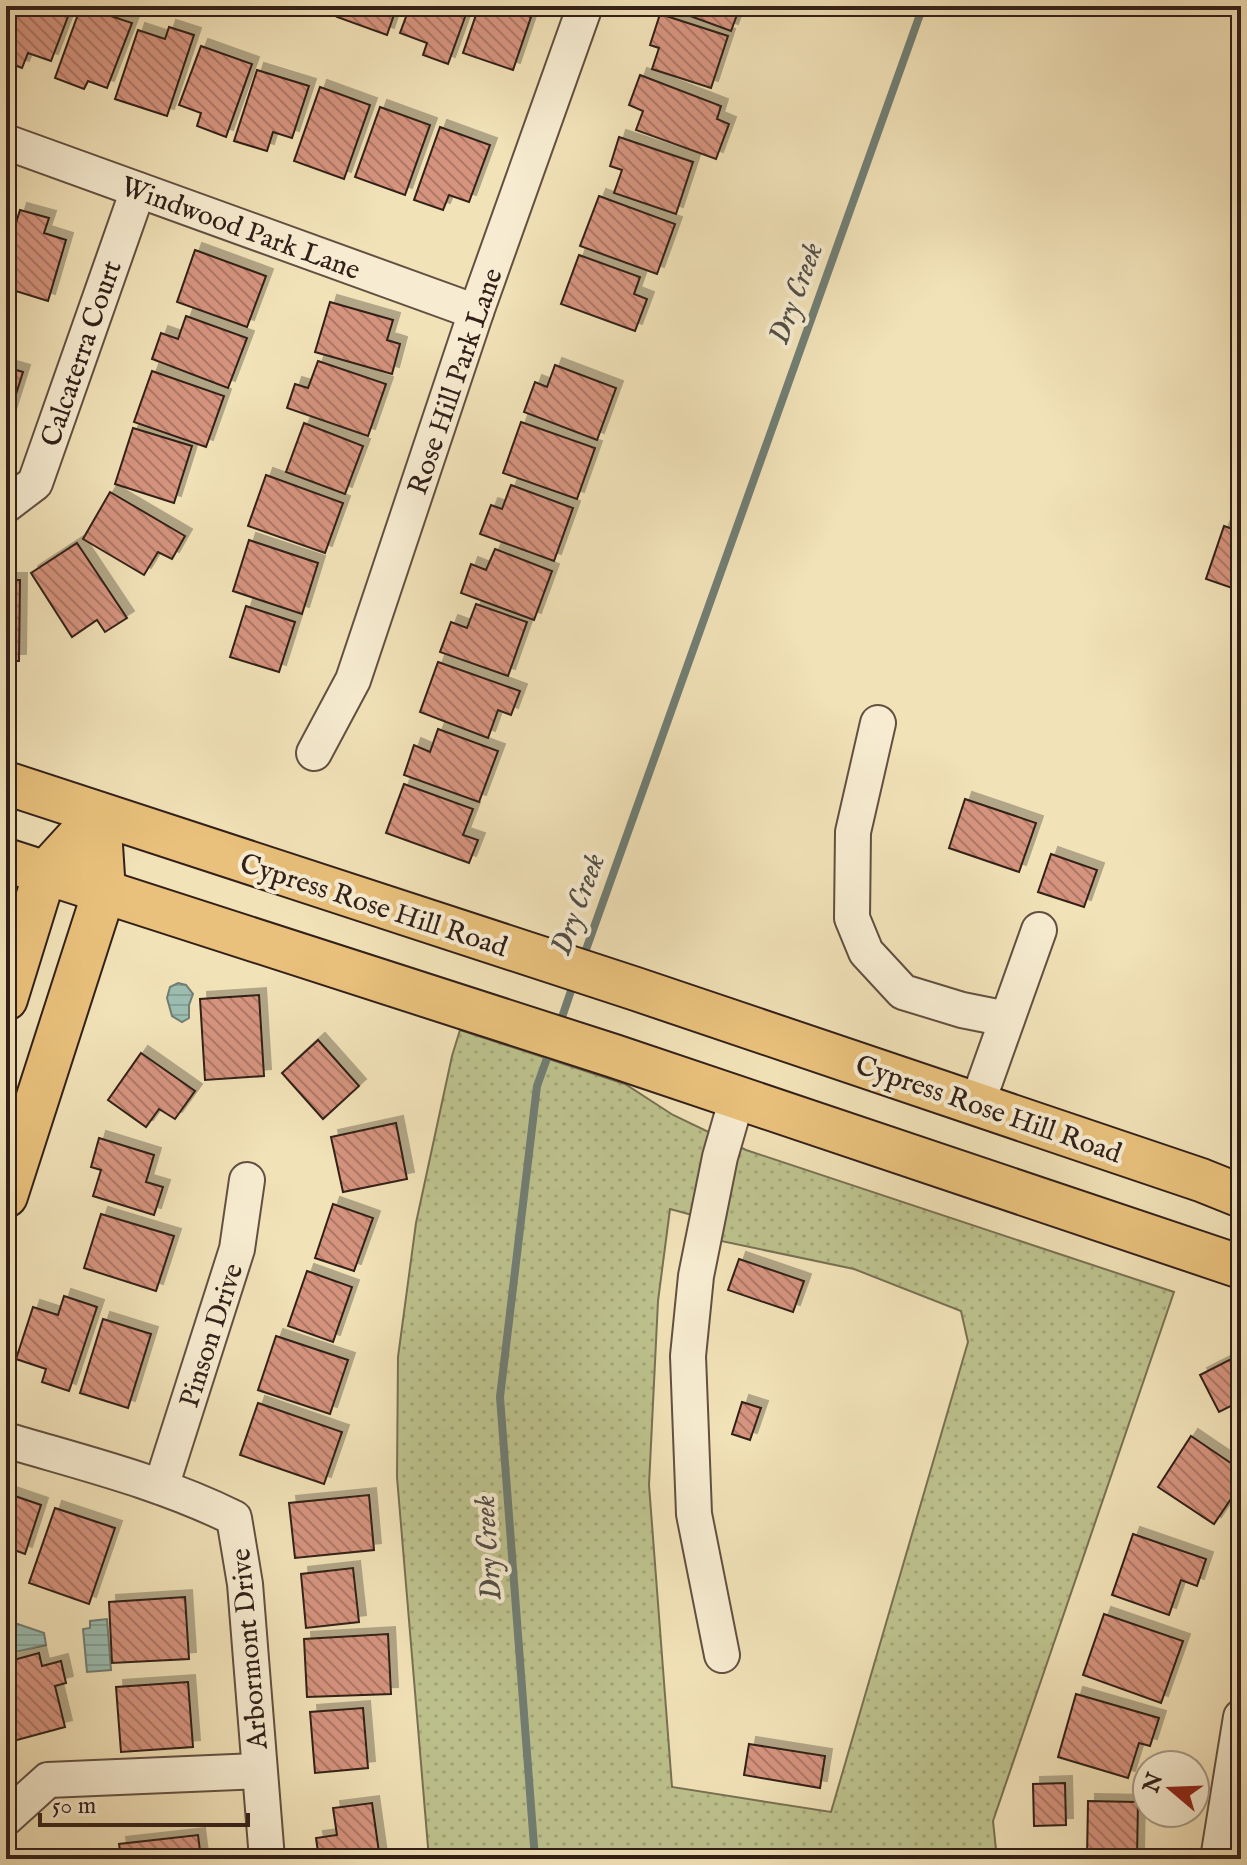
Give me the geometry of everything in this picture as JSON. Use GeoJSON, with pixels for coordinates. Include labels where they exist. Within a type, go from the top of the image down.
{"type":"FeatureCollection","features":[{"type":"Feature","properties":{"kind":"main road","name":"Cypress Rose Hill Road"},"geometry":{"type":"LineString","coordinates":[[6,783],[636,989],[1241,1196]]}},
{"type":"Feature","properties":{"kind":"main road"},"geometry":{"type":"LineString","coordinates":[[6,999],[25,866],[99,814]]}},
{"type":"Feature","properties":{"kind":"main road"},"geometry":{"type":"LineString","coordinates":[[6,1196],[104,892],[99,814]]}},
{"type":"Feature","properties":{"kind":"main road"},"geometry":{"type":"LineString","coordinates":[[25,866],[614,1056],[1241,1267]]}},
{"type":"Feature","properties":{"kind":"street","name":"Rose Hill Park Lane"},"geometry":{"type":"LineString","coordinates":[[314,753],[353,680],[476,312],[585,6]]}},
{"type":"Feature","properties":{"kind":"street","name":"Windwood Park Lane"},"geometry":{"type":"LineString","coordinates":[[6,142],[476,312]]}},
{"type":"Feature","properties":{"kind":"street","name":"Calcaterra Court"},"geometry":{"type":"LineString","coordinates":[[6,505],[35,483],[138,190]]}},
{"type":"Feature","properties":{"kind":"street"},"geometry":{"type":"LineString","coordinates":[[878,723],[853,832],[852,918],[866,952],[903,992],[962,1010],[1007,1019]]}},
{"type":"Feature","properties":{"kind":"street"},"geometry":{"type":"LineString","coordinates":[[977,1104],[1039,930]]}},
{"type":"Feature","properties":{"kind":"street"},"geometry":{"type":"LineString","coordinates":[[722,1655],[694,1514],[688,1356],[696,1276],[720,1157],[737,1098]]}},
{"type":"Feature","properties":{"kind":"street","name":"Pinson Drive"},"geometry":{"type":"LineString","coordinates":[[161,1487],[237,1249],[247,1180]]}},
{"type":"Feature","properties":{"kind":"street"},"geometry":{"type":"LineString","coordinates":[[6,1440],[161,1487]]}},
{"type":"Feature","properties":{"kind":"street","name":"Arbormont Drive"},"geometry":{"type":"LineString","coordinates":[[161,1487],[234,1518],[245,1584],[267,1859]]}},
{"type":"Feature","properties":{"kind":"street"},"geometry":{"type":"LineString","coordinates":[[1218,1859],[1241,1717]]}},
{"type":"Feature","properties":{"kind":"street"},"geometry":{"type":"LineString","coordinates":[[6,1818],[48,1780],[259,1771]]}},
{"type":"Feature","properties":{"kind":"green space"},"geometry":{"type":"Polygon","coordinates":[[[460,1030],[625,1084],[673,1115],[746,1150],[1174,1292],[993,1821],[997,1859],[429,1859],[397,1477],[398,1357],[416,1223],[460,1030]],[[670,1209],[658,1301],[649,1485],[672,1787],[831,1812],[968,1342],[961,1311],[854,1269],[721,1241],[718,1222],[670,1209]]]}},
{"type":"Feature","properties":{"kind":"water"},"geometry":{"type":"Polygon","coordinates":[[[178,983],[186,985],[193,994],[189,1018],[182,1022],[172,1016],[167,998],[170,987],[178,983]]]}},
{"type":"Feature","properties":{"kind":"water"},"geometry":{"type":"Polygon","coordinates":[[[107,1619],[111,1670],[87,1672],[83,1629],[90,1628],[90,1621],[107,1619]]]}},
{"type":"Feature","properties":{"kind":"water"},"geometry":{"type":"Polygon","coordinates":[[[6,1620],[44,1633],[46,1645],[6,1654],[6,1620]]]}},
{"type":"Feature","properties":{"kind":"building"},"geometry":{"type":"Polygon","coordinates":[[[13,6],[72,6],[51,61],[28,53],[22,68],[6,62],[6,26],[13,6]]]}},
{"type":"Feature","properties":{"kind":"building"},"geometry":{"type":"Polygon","coordinates":[[[81,6],[132,23],[107,88],[88,81],[84,89],[55,78],[81,6]]]}},
{"type":"Feature","properties":{"kind":"building"},"geometry":{"type":"Polygon","coordinates":[[[341,6],[397,6],[387,35],[337,17],[341,6]]]}},
{"type":"Feature","properties":{"kind":"building"},"geometry":{"type":"Polygon","coordinates":[[[410,6],[469,6],[448,64],[423,55],[427,43],[400,33],[410,6]]]}},
{"type":"Feature","properties":{"kind":"building"},"geometry":{"type":"Polygon","coordinates":[[[479,6],[513,6],[512,10],[531,17],[513,70],[463,53],[479,6]]]}},
{"type":"Feature","properties":{"kind":"building"},"geometry":{"type":"Polygon","coordinates":[[[663,6],[725,6],[738,12],[731,31],[663,6]]]}},
{"type":"Feature","properties":{"kind":"building"},"geometry":{"type":"Polygon","coordinates":[[[660,14],[728,36],[711,88],[652,69],[659,48],[650,45],[660,14]]]}},
{"type":"Feature","properties":{"kind":"building"},"geometry":{"type":"Polygon","coordinates":[[[169,27],[194,35],[167,116],[115,99],[138,30],[165,39],[169,27]]]}},
{"type":"Feature","properties":{"kind":"building"},"geometry":{"type":"Polygon","coordinates":[[[201,46],[252,64],[226,137],[197,126],[201,113],[179,105],[201,46]]]}},
{"type":"Feature","properties":{"kind":"building"},"geometry":{"type":"Polygon","coordinates":[[[257,70],[309,86],[292,138],[273,132],[267,151],[234,141],[257,70]]]}},
{"type":"Feature","properties":{"kind":"building"},"geometry":{"type":"Polygon","coordinates":[[[640,75],[721,106],[717,119],[729,124],[716,159],[636,130],[643,111],[629,105],[640,75]]]}},
{"type":"Feature","properties":{"kind":"building"},"geometry":{"type":"Polygon","coordinates":[[[320,87],[370,105],[344,179],[294,161],[320,87]]]}},
{"type":"Feature","properties":{"kind":"building"},"geometry":{"type":"Polygon","coordinates":[[[380,107],[430,125],[405,195],[355,177],[380,107]]]}},
{"type":"Feature","properties":{"kind":"building"},"geometry":{"type":"Polygon","coordinates":[[[440,127],[490,145],[469,202],[449,195],[443,210],[414,200],[440,127]]]}},
{"type":"Feature","properties":{"kind":"building"},"geometry":{"type":"Polygon","coordinates":[[[619,137],[693,162],[676,214],[614,193],[622,170],[610,166],[619,137]]]}},
{"type":"Feature","properties":{"kind":"building"},"geometry":{"type":"Polygon","coordinates":[[[599,196],[675,224],[657,274],[580,246],[599,196]]]}},
{"type":"Feature","properties":{"kind":"building"},"geometry":{"type":"Polygon","coordinates":[[[20,210],[49,218],[44,233],[66,240],[48,301],[6,288],[6,255],[20,210]]]}},
{"type":"Feature","properties":{"kind":"building"},"geometry":{"type":"Polygon","coordinates":[[[195,250],[266,276],[247,327],[177,302],[195,250]]]}},
{"type":"Feature","properties":{"kind":"building"},"geometry":{"type":"Polygon","coordinates":[[[579,255],[640,277],[634,294],[647,299],[635,331],[561,304],[579,255]]]}},
{"type":"Feature","properties":{"kind":"building"},"geometry":{"type":"Polygon","coordinates":[[[330,302],[393,320],[387,340],[400,344],[392,374],[315,352],[330,302]]]}},
{"type":"Feature","properties":{"kind":"building"},"geometry":{"type":"Polygon","coordinates":[[[186,316],[247,338],[228,388],[152,359],[161,333],[178,339],[186,316]]]}},
{"type":"Feature","properties":{"kind":"building"},"geometry":{"type":"Polygon","coordinates":[[[318,361],[386,384],[368,436],[287,408],[295,384],[308,388],[318,361]]]}},
{"type":"Feature","properties":{"kind":"building"},"geometry":{"type":"Polygon","coordinates":[[[555,365],[616,388],[597,440],[524,412],[535,382],[547,387],[555,365]]]}},
{"type":"Feature","properties":{"kind":"building"},"geometry":{"type":"Polygon","coordinates":[[[6,367],[23,372],[6,426],[6,367]]]}},
{"type":"Feature","properties":{"kind":"building"},"geometry":{"type":"Polygon","coordinates":[[[152,371],[224,396],[206,447],[134,422],[152,371]]]}},
{"type":"Feature","properties":{"kind":"building"},"geometry":{"type":"Polygon","coordinates":[[[521,422],[595,448],[577,499],[503,473],[521,422]]]}},
{"type":"Feature","properties":{"kind":"building"},"geometry":{"type":"Polygon","coordinates":[[[304,423],[363,446],[345,494],[286,472],[304,423]]]}},
{"type":"Feature","properties":{"kind":"building"},"geometry":{"type":"Polygon","coordinates":[[[133,428],[192,446],[174,503],[115,484],[133,428]]]}},
{"type":"Feature","properties":{"kind":"building"},"geometry":{"type":"Polygon","coordinates":[[[266,475],[343,503],[325,553],[248,526],[266,475]]]}},
{"type":"Feature","properties":{"kind":"building"},"geometry":{"type":"Polygon","coordinates":[[[511,485],[573,508],[554,561],[480,534],[491,505],[502,509],[511,485]]]}},
{"type":"Feature","properties":{"kind":"building"},"geometry":{"type":"Polygon","coordinates":[[[110,492],[185,536],[172,559],[158,552],[144,575],[83,539],[110,492]]]}},
{"type":"Feature","properties":{"kind":"building"},"geometry":{"type":"Polygon","coordinates":[[[1224,526],[1241,532],[1241,591],[1206,579],[1224,526]]]}},
{"type":"Feature","properties":{"kind":"building"},"geometry":{"type":"Polygon","coordinates":[[[249,540],[318,563],[302,614],[233,591],[249,540]]]}},
{"type":"Feature","properties":{"kind":"building"},"geometry":{"type":"Polygon","coordinates":[[[77,543],[127,618],[105,632],[97,620],[72,637],[31,573],[77,543]]]}},
{"type":"Feature","properties":{"kind":"building"},"geometry":{"type":"Polygon","coordinates":[[[495,549],[552,571],[534,620],[461,593],[471,564],[486,570],[495,549]]]}},
{"type":"Feature","properties":{"kind":"building"},"geometry":{"type":"Polygon","coordinates":[[[6,580],[20,580],[19,661],[6,661],[6,580]]]}},
{"type":"Feature","properties":{"kind":"building"},"geometry":{"type":"Polygon","coordinates":[[[476,604],[527,622],[508,676],[440,652],[451,622],[467,628],[476,604]]]}},
{"type":"Feature","properties":{"kind":"building"},"geometry":{"type":"Polygon","coordinates":[[[246,606],[295,622],[279,672],[230,657],[246,606]]]}},
{"type":"Feature","properties":{"kind":"building"},"geometry":{"type":"Polygon","coordinates":[[[438,662],[520,691],[511,715],[498,710],[488,738],[420,712],[438,662]]]}},
{"type":"Feature","properties":{"kind":"building"},"geometry":{"type":"Polygon","coordinates":[[[438,729],[498,751],[479,802],[404,775],[414,745],[430,752],[438,729]]]}},
{"type":"Feature","properties":{"kind":"building"},"geometry":{"type":"Polygon","coordinates":[[[404,784],[473,809],[463,835],[478,840],[469,863],[386,833],[404,784]]]}},
{"type":"Feature","properties":{"kind":"building"},"geometry":{"type":"Polygon","coordinates":[[[965,799],[1036,823],[1019,872],[949,848],[965,799]]]}},
{"type":"Feature","properties":{"kind":"building"},"geometry":{"type":"Polygon","coordinates":[[[1051,854],[1097,870],[1084,907],[1038,892],[1051,854]]]}},
{"type":"Feature","properties":{"kind":"building"},"geometry":{"type":"Polygon","coordinates":[[[259,995],[264,1076],[205,1080],[200,999],[259,995]]]}},
{"type":"Feature","properties":{"kind":"building"},"geometry":{"type":"Polygon","coordinates":[[[318,1040],[359,1086],[323,1119],[282,1073],[318,1040]]]}},
{"type":"Feature","properties":{"kind":"building"},"geometry":{"type":"Polygon","coordinates":[[[141,1053],[195,1091],[175,1119],[159,1109],[146,1127],[108,1100],[141,1053]]]}},
{"type":"Feature","properties":{"kind":"building"},"geometry":{"type":"Polygon","coordinates":[[[396,1123],[407,1179],[343,1192],[331,1137],[396,1123]]]}},
{"type":"Feature","properties":{"kind":"building"},"geometry":{"type":"Polygon","coordinates":[[[99,1138],[154,1155],[146,1182],[163,1187],[154,1215],[93,1196],[101,1170],[91,1167],[99,1138]]]}},
{"type":"Feature","properties":{"kind":"building"},"geometry":{"type":"Polygon","coordinates":[[[333,1204],[373,1218],[354,1271],[315,1258],[333,1204]]]}},
{"type":"Feature","properties":{"kind":"building"},"geometry":{"type":"Polygon","coordinates":[[[101,1214],[174,1236],[156,1291],[84,1268],[101,1214]]]}},
{"type":"Feature","properties":{"kind":"building"},"geometry":{"type":"Polygon","coordinates":[[[739,1259],[804,1281],[793,1312],[728,1290],[739,1259]]]}},
{"type":"Feature","properties":{"kind":"building"},"geometry":{"type":"Polygon","coordinates":[[[307,1271],[352,1287],[333,1342],[288,1326],[307,1271]]]}},
{"type":"Feature","properties":{"kind":"building"},"geometry":{"type":"Polygon","coordinates":[[[64,1296],[97,1307],[69,1391],[42,1382],[46,1369],[16,1359],[33,1307],[58,1315],[64,1296]]]}},
{"type":"Feature","properties":{"kind":"building"},"geometry":{"type":"Polygon","coordinates":[[[103,1319],[151,1334],[128,1408],[80,1393],[103,1319]]]}},
{"type":"Feature","properties":{"kind":"building"},"geometry":{"type":"Polygon","coordinates":[[[276,1336],[348,1360],[330,1414],[258,1390],[276,1336]]]}},
{"type":"Feature","properties":{"kind":"building"},"geometry":{"type":"Polygon","coordinates":[[[1239,1355],[1241,1401],[1219,1412],[1200,1375],[1239,1355]]]}},
{"type":"Feature","properties":{"kind":"building"},"geometry":{"type":"Polygon","coordinates":[[[742,1402],[761,1408],[750,1440],[732,1434],[742,1402]]]}},
{"type":"Feature","properties":{"kind":"building"},"geometry":{"type":"Polygon","coordinates":[[[258,1403],[342,1432],[324,1484],[240,1455],[258,1403]]]}},
{"type":"Feature","properties":{"kind":"building"},"geometry":{"type":"Polygon","coordinates":[[[1191,1436],[1241,1470],[1241,1484],[1214,1524],[1158,1487],[1191,1436]]]}},
{"type":"Feature","properties":{"kind":"building"},"geometry":{"type":"Polygon","coordinates":[[[6,1493],[41,1505],[25,1554],[6,1547],[6,1493]]]}},
{"type":"Feature","properties":{"kind":"building"},"geometry":{"type":"Polygon","coordinates":[[[369,1495],[374,1550],[295,1558],[289,1503],[369,1495]]]}},
{"type":"Feature","properties":{"kind":"building"},"geometry":{"type":"Polygon","coordinates":[[[55,1508],[115,1528],[89,1604],[29,1583],[55,1508]]]}},
{"type":"Feature","properties":{"kind":"building"},"geometry":{"type":"Polygon","coordinates":[[[1133,1534],[1206,1559],[1197,1586],[1181,1580],[1169,1615],[1112,1595],[1133,1534]]]}},
{"type":"Feature","properties":{"kind":"building"},"geometry":{"type":"Polygon","coordinates":[[[353,1568],[359,1622],[306,1628],[301,1574],[353,1568]]]}},
{"type":"Feature","properties":{"kind":"building"},"geometry":{"type":"Polygon","coordinates":[[[185,1597],[189,1659],[112,1663],[109,1602],[185,1597]]]}},
{"type":"Feature","properties":{"kind":"building"},"geometry":{"type":"Polygon","coordinates":[[[1104,1614],[1183,1641],[1161,1703],[1083,1675],[1104,1614]]]}},
{"type":"Feature","properties":{"kind":"building"},"geometry":{"type":"Polygon","coordinates":[[[388,1634],[391,1694],[307,1697],[304,1639],[388,1634]]]}},
{"type":"Feature","properties":{"kind":"building"},"geometry":{"type":"Polygon","coordinates":[[[39,1653],[42,1666],[61,1661],[66,1683],[55,1686],[65,1727],[6,1743],[6,1662],[39,1653]]]}},
{"type":"Feature","properties":{"kind":"building"},"geometry":{"type":"Polygon","coordinates":[[[188,1682],[193,1747],[121,1752],[116,1687],[188,1682]]]}},
{"type":"Feature","properties":{"kind":"building"},"geometry":{"type":"Polygon","coordinates":[[[1076,1694],[1159,1718],[1150,1746],[1139,1743],[1137,1749],[1131,1749],[1128,1778],[1058,1757],[1076,1694]]]}},
{"type":"Feature","properties":{"kind":"building"},"geometry":{"type":"Polygon","coordinates":[[[363,1708],[368,1768],[315,1773],[310,1712],[363,1708]]]}},
{"type":"Feature","properties":{"kind":"building"},"geometry":{"type":"Polygon","coordinates":[[[749,1744],[825,1756],[820,1788],[744,1775],[749,1744]]]}},
{"type":"Feature","properties":{"kind":"building"},"geometry":{"type":"Polygon","coordinates":[[[1065,1783],[1066,1825],[1034,1826],[1033,1784],[1065,1783]]]}},
{"type":"Feature","properties":{"kind":"building"},"geometry":{"type":"Polygon","coordinates":[[[1088,1801],[1131,1802],[1131,1829],[1138,1829],[1137,1859],[1087,1859],[1088,1801]]]}},
{"type":"Feature","properties":{"kind":"building"},"geometry":{"type":"Polygon","coordinates":[[[372,1803],[380,1859],[319,1859],[316,1838],[337,1835],[333,1808],[372,1803]]]}},
{"type":"Feature","properties":{"kind":"building"},"geometry":{"type":"Polygon","coordinates":[[[198,1835],[201,1859],[121,1859],[119,1844],[198,1835]]]}},
{"type":"Feature","properties":{"kind":"waterway","name":"Dry Creek"},"geometry":{"type":"LineString","coordinates":[[583,958],[923,6]]}},
{"type":"Feature","properties":{"kind":"waterway","name":"Dry Creek"},"geometry":{"type":"LineString","coordinates":[[559,1026],[574,982]]}},
{"type":"Feature","properties":{"kind":"waterway","name":"Dry Creek"},"geometry":{"type":"LineString","coordinates":[[535,1859],[500,1397],[537,1086],[550,1050]]}}]}
